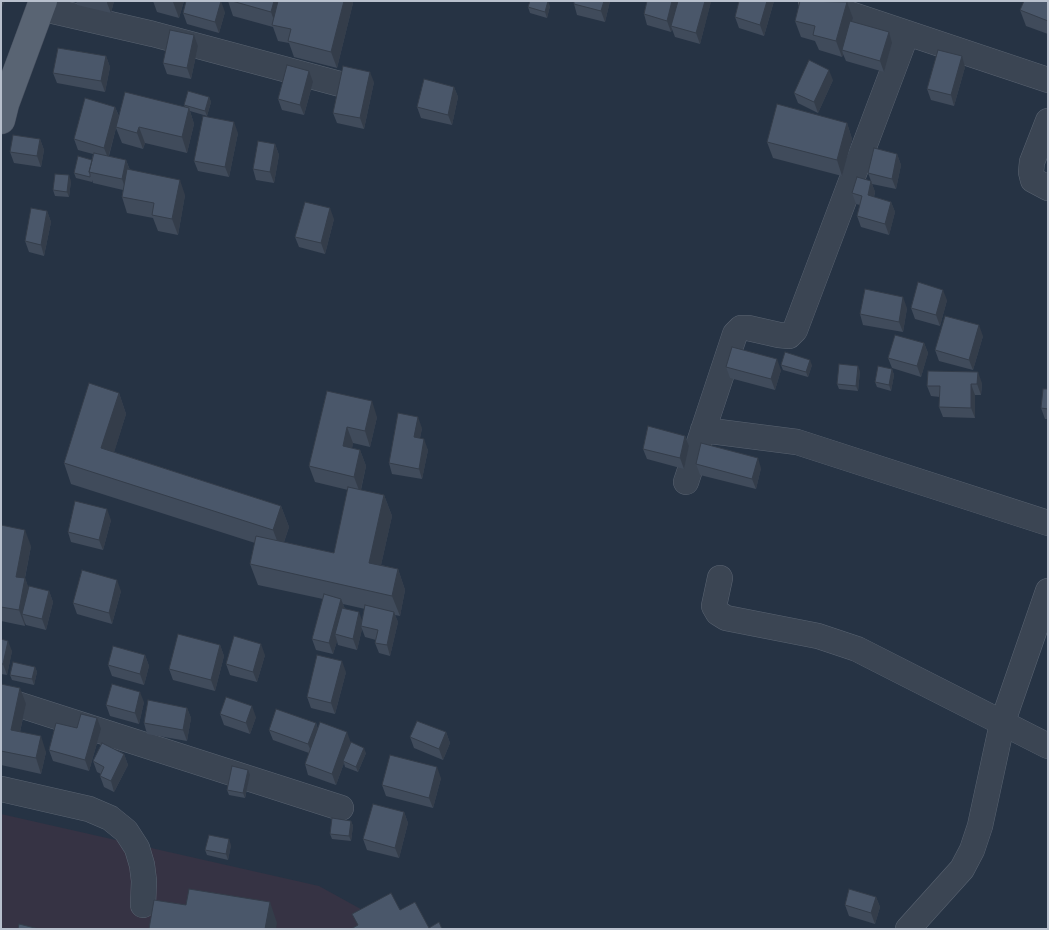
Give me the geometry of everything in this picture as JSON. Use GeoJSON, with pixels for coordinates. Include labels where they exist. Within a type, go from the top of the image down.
{"type":"FeatureCollection","features":[{"type":"Feature","properties":{"kind":"main road"},"geometry":{"type":"LineString","coordinates":[[3,109],[42,5]]}},
{"type":"Feature","properties":{"kind":"street"},"geometry":{"type":"LineString","coordinates":[[810,1],[1048,80]]}},
{"type":"Feature","properties":{"kind":"street"},"geometry":{"type":"LineString","coordinates":[[42,5],[340,84]]}},
{"type":"Feature","properties":{"kind":"street"},"geometry":{"type":"LineString","coordinates":[[686,482],[735,334],[740,328],[748,328],[779,336],[789,336],[795,330],[907,33]]}},
{"type":"Feature","properties":{"kind":"street"},"geometry":{"type":"LineString","coordinates":[[1048,121],[1030,172],[1033,180],[1048,188]]}},
{"type":"Feature","properties":{"kind":"street"},"geometry":{"type":"LineString","coordinates":[[704,430],[797,442],[1048,523]]}},
{"type":"Feature","properties":{"kind":"street"},"geometry":{"type":"LineString","coordinates":[[720,578],[714,606],[718,614],[726,618],[818,636],[858,649],[1048,746]]}},
{"type":"Feature","properties":{"kind":"street"},"geometry":{"type":"LineString","coordinates":[[908,929],[962,870],[972,850],[980,826],[1002,724],[1048,591]]}},
{"type":"Feature","properties":{"kind":"street"},"geometry":{"type":"LineString","coordinates":[[1,699],[341,808]]}},
{"type":"Feature","properties":{"kind":"street"},"geometry":{"type":"LineString","coordinates":[[1,789],[89,809],[110,818],[126,831],[137,848],[142,865],[144,881],[143,905]]}},
{"type":"Feature","properties":{"kind":"shaded area"},"geometry":{"type":"Polygon","coordinates":[[[1,814],[319,886],[397,929],[1,929],[1,814]]]}},
{"type":"Feature","properties":{"kind":"building"},"geometry":{"type":"Polygon","coordinates":[[[186,1],[221,1],[215,22],[183,13],[186,1]]]}},
{"type":"Feature","properties":{"kind":"building"},"geometry":{"type":"Polygon","coordinates":[[[232,1],[274,1],[271,12],[232,1]]]}},
{"type":"Feature","properties":{"kind":"building"},"geometry":{"type":"Polygon","coordinates":[[[278,1],[344,1],[331,52],[288,41],[291,29],[272,25],[278,1]]]}},
{"type":"Feature","properties":{"kind":"building"},"geometry":{"type":"Polygon","coordinates":[[[530,1],[548,1],[545,12],[528,7],[530,1]]]}},
{"type":"Feature","properties":{"kind":"building"},"geometry":{"type":"Polygon","coordinates":[[[574,1],[604,1],[601,11],[574,4],[574,1]]]}},
{"type":"Feature","properties":{"kind":"building"},"geometry":{"type":"Polygon","coordinates":[[[647,1],[672,1],[667,21],[644,14],[647,1]]]}},
{"type":"Feature","properties":{"kind":"building"},"geometry":{"type":"Polygon","coordinates":[[[678,1],[705,1],[696,33],[671,26],[678,1]]]}},
{"type":"Feature","properties":{"kind":"building"},"geometry":{"type":"Polygon","coordinates":[[[739,1],[767,1],[760,25],[735,17],[739,1]]]}},
{"type":"Feature","properties":{"kind":"building"},"geometry":{"type":"Polygon","coordinates":[[[800,1],[847,2],[836,41],[813,35],[815,26],[795,21],[800,1]]]}},
{"type":"Feature","properties":{"kind":"building"},"geometry":{"type":"Polygon","coordinates":[[[1024,1],[1048,1],[1048,21],[1020,10],[1024,1]]]}},
{"type":"Feature","properties":{"kind":"building"},"geometry":{"type":"Polygon","coordinates":[[[850,21],[889,32],[880,61],[842,50],[850,21]]]}},
{"type":"Feature","properties":{"kind":"building"},"geometry":{"type":"Polygon","coordinates":[[[170,30],[194,35],[187,68],[163,63],[170,30]]]}},
{"type":"Feature","properties":{"kind":"building"},"geometry":{"type":"Polygon","coordinates":[[[58,48],[106,56],[101,81],[53,73],[58,48]]]}},
{"type":"Feature","properties":{"kind":"building"},"geometry":{"type":"Polygon","coordinates":[[[938,50],[962,56],[951,95],[927,89],[938,50]]]}},
{"type":"Feature","properties":{"kind":"building"},"geometry":{"type":"Polygon","coordinates":[[[809,60],[829,70],[814,102],[794,93],[809,60]]]}},
{"type":"Feature","properties":{"kind":"building"},"geometry":{"type":"Polygon","coordinates":[[[287,65],[309,71],[300,105],[278,99],[287,65]]]}},
{"type":"Feature","properties":{"kind":"building"},"geometry":{"type":"Polygon","coordinates":[[[343,66],[370,72],[360,118],[333,113],[343,66]]]}},
{"type":"Feature","properties":{"kind":"building"},"geometry":{"type":"Polygon","coordinates":[[[424,79],[454,87],[448,115],[417,107],[424,79]]]}},
{"type":"Feature","properties":{"kind":"building"},"geometry":{"type":"Polygon","coordinates":[[[188,91],[209,97],[205,111],[184,105],[188,91]]]}},
{"type":"Feature","properties":{"kind":"building"},"geometry":{"type":"Polygon","coordinates":[[[125,92],[189,108],[182,137],[139,127],[137,133],[116,127],[125,92]]]}},
{"type":"Feature","properties":{"kind":"building"},"geometry":{"type":"Polygon","coordinates":[[[85,98],[115,107],[104,148],[74,139],[85,98]]]}},
{"type":"Feature","properties":{"kind":"building"},"geometry":{"type":"Polygon","coordinates":[[[777,104],[847,123],[837,160],[767,142],[777,104]]]}},
{"type":"Feature","properties":{"kind":"building"},"geometry":{"type":"Polygon","coordinates":[[[203,116],[234,122],[225,167],[194,161],[203,116]]]}},
{"type":"Feature","properties":{"kind":"building"},"geometry":{"type":"Polygon","coordinates":[[[13,135],[40,139],[37,156],[10,152],[13,135]]]}},
{"type":"Feature","properties":{"kind":"building"},"geometry":{"type":"Polygon","coordinates":[[[258,141],[275,144],[270,172],[253,169],[258,141]]]}},
{"type":"Feature","properties":{"kind":"building"},"geometry":{"type":"Polygon","coordinates":[[[874,148],[897,154],[892,179],[868,173],[874,148]]]}},
{"type":"Feature","properties":{"kind":"building"},"geometry":{"type":"Polygon","coordinates":[[[94,153],[126,160],[122,179],[89,172],[94,153]]]}},
{"type":"Feature","properties":{"kind":"building"},"geometry":{"type":"Polygon","coordinates":[[[78,156],[92,160],[89,172],[90,177],[74,173],[78,156]]]}},
{"type":"Feature","properties":{"kind":"building"},"geometry":{"type":"Polygon","coordinates":[[[127,169],[180,180],[172,219],[152,215],[154,203],[122,197],[127,169]]]}},
{"type":"Feature","properties":{"kind":"building"},"geometry":{"type":"Polygon","coordinates":[[[55,174],[69,175],[67,192],[53,190],[55,174]]]}},
{"type":"Feature","properties":{"kind":"building"},"geometry":{"type":"Polygon","coordinates":[[[857,177],[871,181],[868,195],[891,202],[885,224],[857,216],[862,196],[852,193],[857,177]]]}},
{"type":"Feature","properties":{"kind":"building"},"geometry":{"type":"Polygon","coordinates":[[[305,202],[330,208],[321,243],[295,237],[305,202]]]}},
{"type":"Feature","properties":{"kind":"building"},"geometry":{"type":"Polygon","coordinates":[[[31,208],[47,211],[41,245],[25,241],[31,208]]]}},
{"type":"Feature","properties":{"kind":"building"},"geometry":{"type":"Polygon","coordinates":[[[918,282],[943,290],[936,315],[911,308],[918,282]]]}},
{"type":"Feature","properties":{"kind":"building"},"geometry":{"type":"Polygon","coordinates":[[[865,289],[903,297],[899,322],[860,314],[865,289]]]}},
{"type":"Feature","properties":{"kind":"building"},"geometry":{"type":"Polygon","coordinates":[[[945,316],[979,325],[969,360],[935,350],[945,316]]]}},
{"type":"Feature","properties":{"kind":"building"},"geometry":{"type":"Polygon","coordinates":[[[895,335],[924,343],[917,366],[888,358],[895,335]]]}},
{"type":"Feature","properties":{"kind":"building"},"geometry":{"type":"Polygon","coordinates":[[[732,347],[777,359],[771,379],[726,367],[732,347]]]}},
{"type":"Feature","properties":{"kind":"building"},"geometry":{"type":"Polygon","coordinates":[[[785,352],[810,360],[806,372],[781,365],[785,352]]]}},
{"type":"Feature","properties":{"kind":"building"},"geometry":{"type":"Polygon","coordinates":[[[839,364],[858,366],[856,386],[837,384],[839,364]]]}},
{"type":"Feature","properties":{"kind":"building"},"geometry":{"type":"Polygon","coordinates":[[[878,366],[892,369],[889,385],[875,382],[878,366]]]}},
{"type":"Feature","properties":{"kind":"building"},"geometry":{"type":"Polygon","coordinates":[[[928,371],[978,372],[977,384],[971,384],[971,408],[939,407],[940,386],[927,386],[928,371]]]}},
{"type":"Feature","properties":{"kind":"building"},"geometry":{"type":"Polygon","coordinates":[[[89,383],[119,393],[101,448],[281,506],[273,530],[64,463],[89,383]]]}},
{"type":"Feature","properties":{"kind":"building"},"geometry":{"type":"Polygon","coordinates":[[[1043,389],[1048,389],[1048,409],[1041,408],[1043,389]]]}},
{"type":"Feature","properties":{"kind":"building"},"geometry":{"type":"Polygon","coordinates":[[[327,391],[372,401],[365,431],[347,427],[343,446],[360,450],[354,477],[309,466],[327,391]]]}},
{"type":"Feature","properties":{"kind":"building"},"geometry":{"type":"Polygon","coordinates":[[[398,413],[418,417],[414,437],[424,439],[419,469],[389,463],[398,413]]]}},
{"type":"Feature","properties":{"kind":"building"},"geometry":{"type":"Polygon","coordinates":[[[648,426],[685,436],[680,458],[643,449],[648,426]]]}},
{"type":"Feature","properties":{"kind":"building"},"geometry":{"type":"Polygon","coordinates":[[[701,443],[758,458],[752,479],[696,464],[701,443]]]}},
{"type":"Feature","properties":{"kind":"building"},"geometry":{"type":"Polygon","coordinates":[[[348,487],[384,495],[369,563],[398,569],[392,596],[250,564],[256,536],[334,553],[348,487]]]}},
{"type":"Feature","properties":{"kind":"building"},"geometry":{"type":"Polygon","coordinates":[[[75,501],[107,509],[99,540],[68,532],[75,501]]]}},
{"type":"Feature","properties":{"kind":"building"},"geometry":{"type":"Polygon","coordinates":[[[1,525],[25,530],[16,577],[25,578],[19,610],[1,607],[1,525]]]}},
{"type":"Feature","properties":{"kind":"building"},"geometry":{"type":"Polygon","coordinates":[[[82,570],[117,580],[109,613],[73,603],[82,570]]]}},
{"type":"Feature","properties":{"kind":"building"},"geometry":{"type":"Polygon","coordinates":[[[29,586],[49,591],[42,619],[22,614],[29,586]]]}},
{"type":"Feature","properties":{"kind":"building"},"geometry":{"type":"Polygon","coordinates":[[[324,594],[341,599],[329,643],[312,639],[324,594]]]}},
{"type":"Feature","properties":{"kind":"building"},"geometry":{"type":"Polygon","coordinates":[[[365,605],[394,612],[387,645],[375,643],[378,630],[361,626],[365,605]]]}},
{"type":"Feature","properties":{"kind":"building"},"geometry":{"type":"Polygon","coordinates":[[[342,608],[359,612],[353,639],[335,634],[342,608]]]}},
{"type":"Feature","properties":{"kind":"building"},"geometry":{"type":"Polygon","coordinates":[[[178,634],[220,645],[211,680],[169,669],[178,634]]]}},
{"type":"Feature","properties":{"kind":"building"},"geometry":{"type":"Polygon","coordinates":[[[234,636],[261,644],[253,672],[226,664],[234,636]]]}},
{"type":"Feature","properties":{"kind":"building"},"geometry":{"type":"Polygon","coordinates":[[[1,639],[8,641],[3,664],[1,664],[1,639]]]}},
{"type":"Feature","properties":{"kind":"building"},"geometry":{"type":"Polygon","coordinates":[[[113,646],[145,655],[140,674],[108,665],[113,646]]]}},
{"type":"Feature","properties":{"kind":"building"},"geometry":{"type":"Polygon","coordinates":[[[317,655],[342,661],[331,703],[307,697],[317,655]]]}},
{"type":"Feature","properties":{"kind":"building"},"geometry":{"type":"Polygon","coordinates":[[[13,662],[35,667],[32,679],[10,675],[13,662]]]}},
{"type":"Feature","properties":{"kind":"building"},"geometry":{"type":"Polygon","coordinates":[[[1,684],[20,688],[11,730],[41,736],[36,758],[1,751],[1,684]]]}},
{"type":"Feature","properties":{"kind":"building"},"geometry":{"type":"Polygon","coordinates":[[[112,684],[140,692],[135,713],[106,705],[112,684]]]}},
{"type":"Feature","properties":{"kind":"building"},"geometry":{"type":"Polygon","coordinates":[[[226,697],[252,706],[246,723],[220,714],[226,697]]]}},
{"type":"Feature","properties":{"kind":"building"},"geometry":{"type":"Polygon","coordinates":[[[148,700],[187,708],[183,730],[144,723],[148,700]]]}},
{"type":"Feature","properties":{"kind":"building"},"geometry":{"type":"Polygon","coordinates":[[[276,709],[316,723],[308,744],[269,730],[276,709]]]}},
{"type":"Feature","properties":{"kind":"building"},"geometry":{"type":"Polygon","coordinates":[[[81,714],[97,718],[85,760],[49,750],[56,723],[77,728],[81,714]]]}},
{"type":"Feature","properties":{"kind":"building"},"geometry":{"type":"Polygon","coordinates":[[[417,721],[446,732],[439,749],[410,737],[417,721]]]}},
{"type":"Feature","properties":{"kind":"building"},"geometry":{"type":"Polygon","coordinates":[[[320,722],[347,732],[332,774],[305,764],[320,722]]]}},
{"type":"Feature","properties":{"kind":"building"},"geometry":{"type":"Polygon","coordinates":[[[351,742],[364,748],[356,767],[343,761],[351,742]]]}},
{"type":"Feature","properties":{"kind":"building"},"geometry":{"type":"Polygon","coordinates":[[[102,743],[124,754],[111,781],[100,776],[104,767],[93,761],[102,743]]]}},
{"type":"Feature","properties":{"kind":"building"},"geometry":{"type":"Polygon","coordinates":[[[390,755],[437,767],[429,798],[382,785],[390,755]]]}},
{"type":"Feature","properties":{"kind":"building"},"geometry":{"type":"Polygon","coordinates":[[[232,766],[248,770],[243,793],[227,790],[232,766]]]}},
{"type":"Feature","properties":{"kind":"building"},"geometry":{"type":"Polygon","coordinates":[[[373,804],[404,812],[395,848],[363,839],[373,804]]]}},
{"type":"Feature","properties":{"kind":"building"},"geometry":{"type":"Polygon","coordinates":[[[332,818],[351,821],[349,836],[330,834],[332,818]]]}},
{"type":"Feature","properties":{"kind":"building"},"geometry":{"type":"Polygon","coordinates":[[[209,835],[229,839],[226,854],[205,850],[209,835]]]}},
{"type":"Feature","properties":{"kind":"building"},"geometry":{"type":"Polygon","coordinates":[[[189,889],[270,902],[265,929],[149,929],[154,900],[186,905],[189,889]]]}},
{"type":"Feature","properties":{"kind":"building"},"geometry":{"type":"Polygon","coordinates":[[[849,889],[876,897],[871,913],[845,905],[849,889]]]}},
{"type":"Feature","properties":{"kind":"building"},"geometry":{"type":"Polygon","coordinates":[[[391,893],[400,910],[415,902],[429,928],[439,922],[442,929],[351,929],[358,925],[352,914],[391,893]]]}},
{"type":"Feature","properties":{"kind":"building"},"geometry":{"type":"Polygon","coordinates":[[[19,924],[39,929],[18,929],[19,924]]]}}]}
